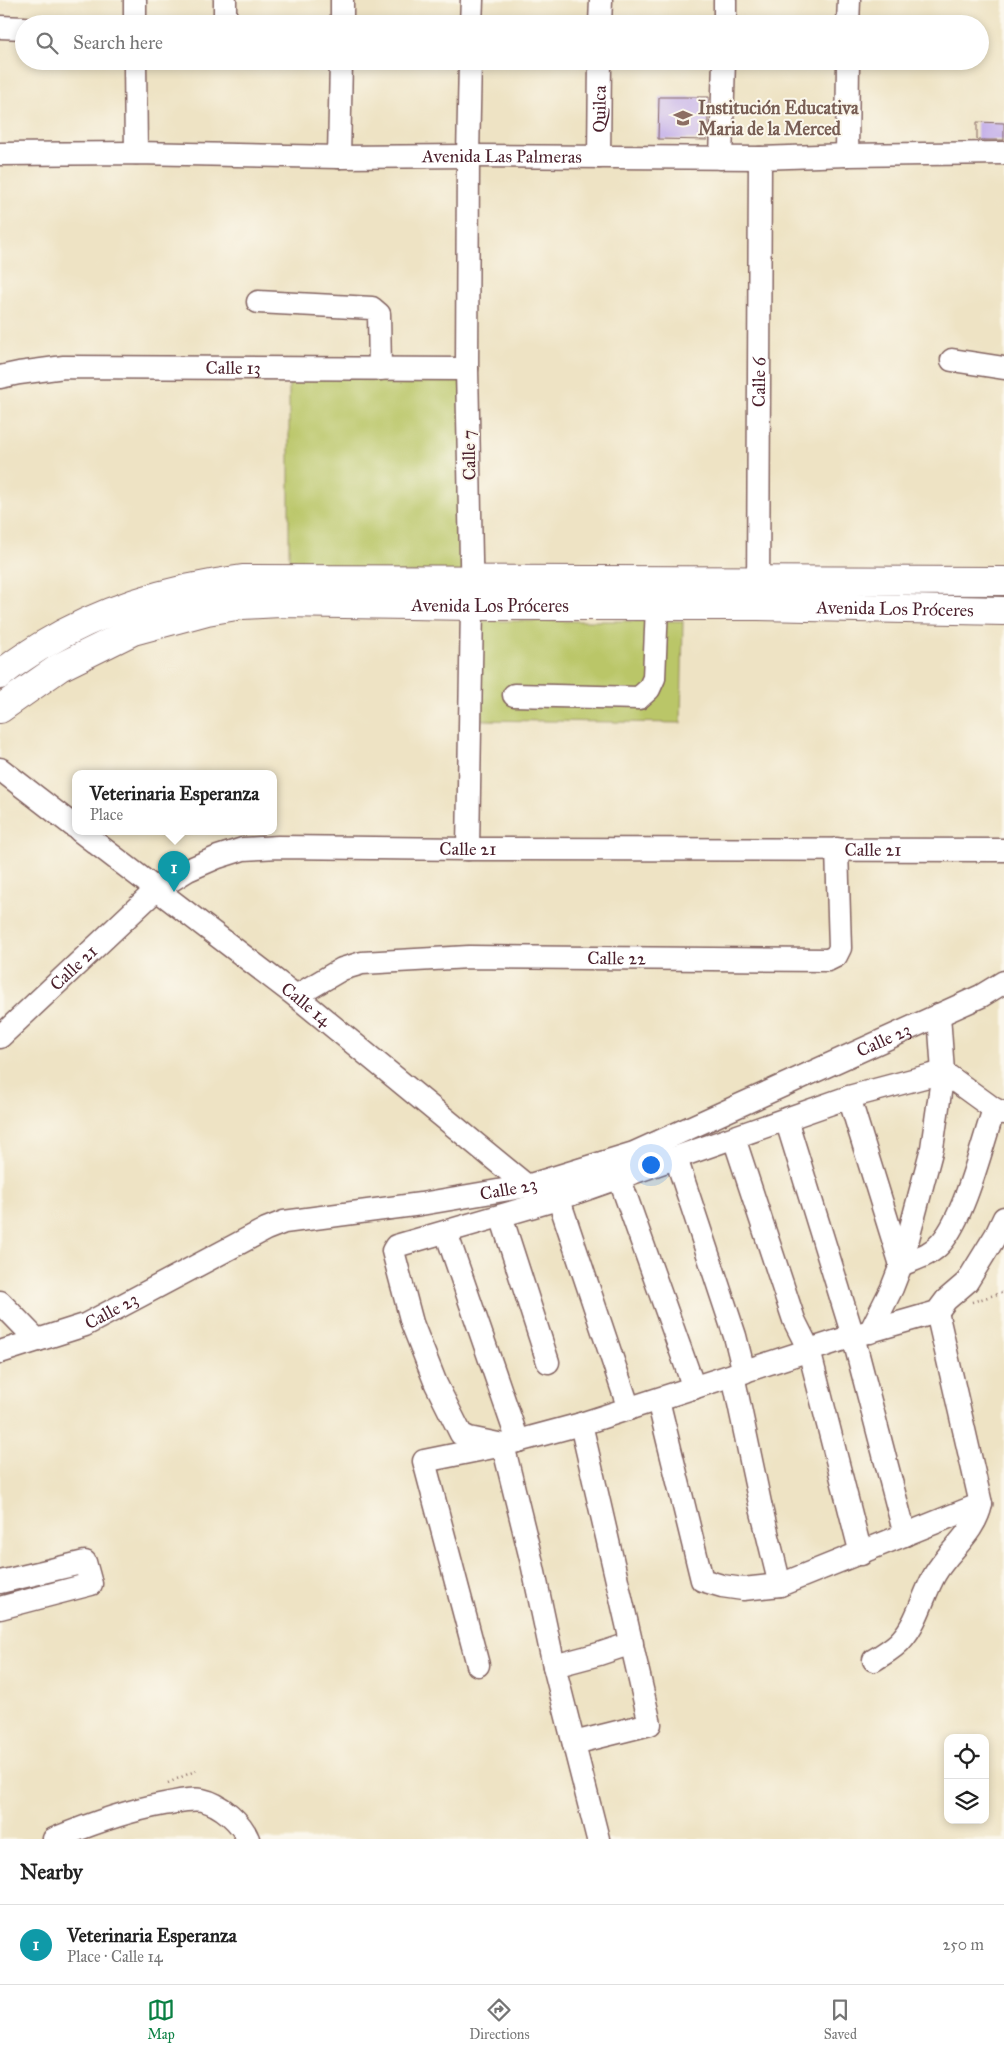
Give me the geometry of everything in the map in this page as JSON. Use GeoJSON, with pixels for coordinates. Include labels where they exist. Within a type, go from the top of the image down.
{"type":"FeatureCollection","features":[{"type":"Feature","properties":{"kind":"main road","name":"Avenida Los Próceres"},"geometry":{"type":"LineString","coordinates":[[0,675],[29,654],[77,626],[152,596],[199,585],[244,579],[657,606],[758,594],[1004,610]]}},
{"type":"Feature","properties":{"kind":"main road","name":"Avenida Los Próceres"},"geometry":{"type":"LineString","coordinates":[[0,709],[60,667],[133,631],[207,611],[242,605],[471,593],[758,594],[1004,581]]}},
{"type":"Feature","properties":{"kind":"street"},"geometry":{"type":"LineString","coordinates":[[135,0],[135,15]]}},
{"type":"Feature","properties":{"kind":"street"},"geometry":{"type":"LineString","coordinates":[[225,0],[225,15]]}},
{"type":"Feature","properties":{"kind":"street"},"geometry":{"type":"LineString","coordinates":[[342,0],[342,15]]}},
{"type":"Feature","properties":{"kind":"street"},"geometry":{"type":"LineString","coordinates":[[471,15],[472,0]]}},
{"type":"Feature","properties":{"kind":"street"},"geometry":{"type":"LineString","coordinates":[[600,15],[601,0]]}},
{"type":"Feature","properties":{"kind":"street"},"geometry":{"type":"LineString","coordinates":[[725,0],[725,15]]}},
{"type":"Feature","properties":{"kind":"street"},"geometry":{"type":"LineString","coordinates":[[848,0],[848,15]]}},
{"type":"Feature","properties":{"kind":"street"},"geometry":{"type":"LineString","coordinates":[[0,27],[15,28]]}},
{"type":"Feature","properties":{"kind":"street"},"geometry":{"type":"LineString","coordinates":[[135,70],[136,153]]}},
{"type":"Feature","properties":{"kind":"street"},"geometry":{"type":"LineString","coordinates":[[339,157],[341,70]]}},
{"type":"Feature","properties":{"kind":"street","name":"Calle 7"},"geometry":{"type":"LineString","coordinates":[[468,849],[471,593],[467,369],[470,70]]}},
{"type":"Feature","properties":{"kind":"street","name":"Quilca"},"geometry":{"type":"LineString","coordinates":[[599,157],[600,70]]}},
{"type":"Feature","properties":{"kind":"street"},"geometry":{"type":"LineString","coordinates":[[721,158],[724,70]]}},
{"type":"Feature","properties":{"kind":"street"},"geometry":{"type":"LineString","coordinates":[[847,155],[848,70]]}},
{"type":"Feature","properties":{"kind":"street","name":"Avenida Las Palmeras"},"geometry":{"type":"LineString","coordinates":[[0,154],[136,153],[339,157],[760,158],[1004,153]]}},
{"type":"Feature","properties":{"kind":"street","name":"Calle 6"},"geometry":{"type":"LineString","coordinates":[[758,594],[760,158]]}},
{"type":"Feature","properties":{"kind":"street"},"geometry":{"type":"LineString","coordinates":[[258,302],[372,308],[376,310],[379,314],[380,369]]}},
{"type":"Feature","properties":{"kind":"street"},"geometry":{"type":"LineString","coordinates":[[952,360],[1004,368]]}},
{"type":"Feature","properties":{"kind":"street","name":"Calle 13"},"geometry":{"type":"LineString","coordinates":[[0,377],[19,372],[64,367],[467,369]]}},
{"type":"Feature","properties":{"kind":"street"},"geometry":{"type":"LineString","coordinates":[[514,695],[639,698],[648,689],[654,678],[657,606]]}},
{"type":"Feature","properties":{"kind":"street"},"geometry":{"type":"LineString","coordinates":[[0,769],[72,825]]}},
{"type":"Feature","properties":{"kind":"street","name":"Calle 14"},"geometry":{"type":"LineString","coordinates":[[85,835],[296,996],[527,1186]]}},
{"type":"Feature","properties":{"kind":"street","name":"Calle 21"},"geometry":{"type":"LineString","coordinates":[[0,1038],[156,890],[188,870],[218,857],[244,849],[278,847],[1004,850]]}},
{"type":"Feature","properties":{"kind":"street","name":"Calle 22"},"geometry":{"type":"LineString","coordinates":[[296,996],[342,969],[362,963],[469,957],[828,960],[836,956],[840,948],[837,849]]}},
{"type":"Feature","properties":{"kind":"street","name":"Calle 23"},"geometry":{"type":"LineString","coordinates":[[0,1352],[85,1325],[266,1229],[284,1222],[421,1204],[527,1186],[555,1189],[982,996],[1004,982]]}},
{"type":"Feature","properties":{"kind":"street"},"geometry":{"type":"LineString","coordinates":[[862,1334],[892,1288],[901,1265],[932,1148],[944,1072],[939,1015]]}},
{"type":"Feature","properties":{"kind":"street"},"geometry":{"type":"LineString","coordinates":[[510,1443],[469,1438],[461,1434],[436,1384],[412,1323],[393,1257],[393,1251],[396,1246],[501,1216],[555,1189],[619,1178],[849,1097],[944,1072]]}},
{"type":"Feature","properties":{"kind":"street"},"geometry":{"type":"LineString","coordinates":[[901,1265],[924,1256],[941,1244],[955,1222],[999,1111],[944,1072]]}},
{"type":"Feature","properties":{"kind":"street"},"geometry":{"type":"LineString","coordinates":[[849,1097],[901,1265]]}},
{"type":"Feature","properties":{"kind":"street"},"geometry":{"type":"LineString","coordinates":[[786,1119],[862,1334],[905,1535]]}},
{"type":"Feature","properties":{"kind":"street"},"geometry":{"type":"LineString","coordinates":[[734,1138],[794,1320],[809,1350],[860,1554]]}},
{"type":"Feature","properties":{"kind":"street"},"geometry":{"type":"LineString","coordinates":[[676,1158],[735,1336],[738,1373],[761,1508],[780,1585]]}},
{"type":"Feature","properties":{"kind":"street"},"geometry":{"type":"LineString","coordinates":[[619,1178],[694,1388]]}},
{"type":"Feature","properties":{"kind":"street"},"geometry":{"type":"LineString","coordinates":[[555,1189],[629,1409]]}},
{"type":"Feature","properties":{"kind":"street"},"geometry":{"type":"LineString","coordinates":[[501,1216],[548,1362]]}},
{"type":"Feature","properties":{"kind":"street"},"geometry":{"type":"LineString","coordinates":[[478,1665],[424,1461],[510,1443],[581,1424],[809,1350],[938,1312],[946,1300],[967,1282],[996,1235],[1004,1218]]}},
{"type":"Feature","properties":{"kind":"street"},"geometry":{"type":"LineString","coordinates":[[446,1232],[510,1443],[532,1563],[554,1666],[598,1839]]}},
{"type":"Feature","properties":{"kind":"street"},"geometry":{"type":"LineString","coordinates":[[0,1302],[37,1340]]}},
{"type":"Feature","properties":{"kind":"street"},"geometry":{"type":"LineString","coordinates":[[874,1660],[901,1640],[912,1623],[935,1573],[974,1524],[981,1504],[938,1312]]}},
{"type":"Feature","properties":{"kind":"street"},"geometry":{"type":"LineString","coordinates":[[658,1400],[702,1580],[722,1586],[743,1589],[780,1585],[981,1504]]}},
{"type":"Feature","properties":{"kind":"street"},"geometry":{"type":"LineString","coordinates":[[574,1743],[650,1724],[581,1424]]}},
{"type":"Feature","properties":{"kind":"street"},"geometry":{"type":"LineString","coordinates":[[0,1582],[85,1562],[91,1584],[0,1608]]}},
{"type":"Feature","properties":{"kind":"street"},"geometry":{"type":"LineString","coordinates":[[554,1666],[632,1643]]}},
{"type":"Feature","properties":{"kind":"street"},"geometry":{"type":"LineString","coordinates":[[54,1839],[141,1808],[192,1799],[215,1804],[226,1812],[242,1829],[248,1839]]}},
{"type":"Feature","properties":{"kind":"green space"},"geometry":{"type":"Polygon","coordinates":[[[289,376],[461,378],[464,574],[289,571],[289,376]]]}},
{"type":"Feature","properties":{"kind":"green space"},"geometry":{"type":"Polygon","coordinates":[[[478,621],[683,621],[681,723],[477,720],[478,621]]]}},
{"type":"Feature","properties":{"kind":"building","name":"Institución Educativa Maria de la Merced"},"geometry":{"type":"Polygon","coordinates":[[[659,97],[709,97],[707,140],[658,139],[659,97]]]}},
{"type":"Feature","properties":{"kind":"building"},"geometry":{"type":"Polygon","coordinates":[[[977,122],[1004,123],[1004,140],[977,140],[977,122]]]}},
{"type":"Feature","properties":{"kind":"place","name":"Institución Educativa Maria de la Merced"},"geometry":{"type":"Point","coordinates":[683,118]}},
{"type":"Feature","properties":{"kind":"place","name":"Veterinaria Esperanza"},"geometry":{"type":"Point","coordinates":[174,892]}}]}
